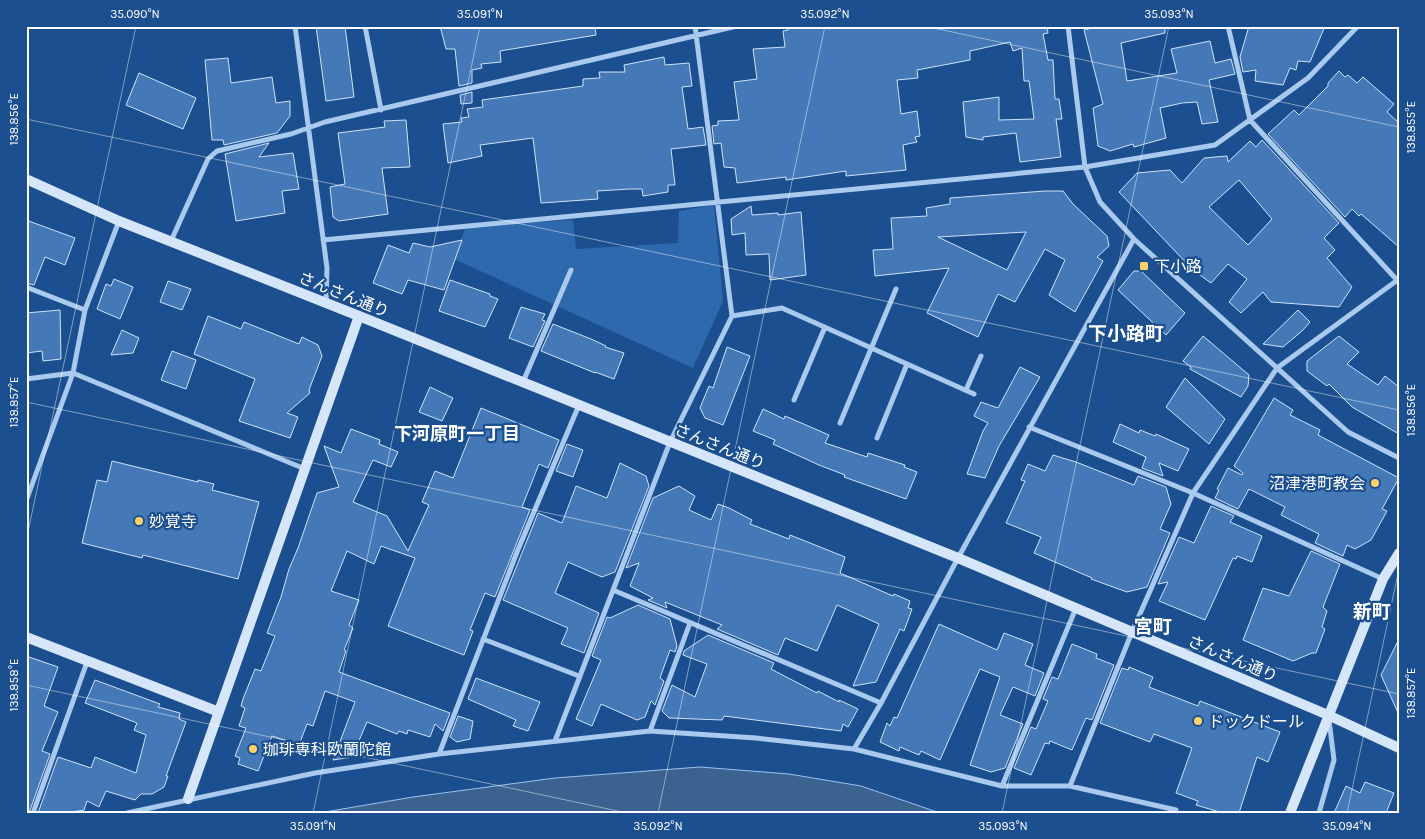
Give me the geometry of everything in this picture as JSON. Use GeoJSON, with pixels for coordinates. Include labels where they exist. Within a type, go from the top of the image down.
{"type":"FeatureCollection","features":[{"type":"Feature","properties":{"kind":"main road","name":"さんさん通り"},"geometry":{"type":"LineString","coordinates":[[26,179],[120,221],[958,558],[1328,715],[1399,748]]}},
{"type":"Feature","properties":{"kind":"main road"},"geometry":{"type":"LineString","coordinates":[[188,799],[359,316]]}},
{"type":"Feature","properties":{"kind":"main road"},"geometry":{"type":"LineString","coordinates":[[1290,813],[1382,578],[1399,553]]}},
{"type":"Feature","properties":{"kind":"main road"},"geometry":{"type":"LineString","coordinates":[[26,637],[219,712]]}},
{"type":"Feature","properties":{"kind":"street"},"geometry":{"type":"LineString","coordinates":[[295,26],[323,240],[326,268],[326,303]]}},
{"type":"Feature","properties":{"kind":"street"},"geometry":{"type":"LineString","coordinates":[[365,26],[381,110]]}},
{"type":"Feature","properties":{"kind":"street"},"geometry":{"type":"LineString","coordinates":[[555,740],[670,442],[732,316],[695,26]]}},
{"type":"Feature","properties":{"kind":"street"},"geometry":{"type":"LineString","coordinates":[[171,241],[208,159],[212,153],[218,150],[308,129],[325,122],[737,26]]}},
{"type":"Feature","properties":{"kind":"street"},"geometry":{"type":"LineString","coordinates":[[1068,26],[1085,167],[1100,202],[1134,238],[1348,432],[1399,458]]}},
{"type":"Feature","properties":{"kind":"street"},"geometry":{"type":"LineString","coordinates":[[1070,786],[1132,632],[1192,493],[1277,368],[1398,279],[1250,120],[1228,26]]}},
{"type":"Feature","properties":{"kind":"street"},"geometry":{"type":"LineString","coordinates":[[323,240],[1085,167],[1215,145],[1308,78],[1358,26]]}},
{"type":"Feature","properties":{"kind":"street"},"geometry":{"type":"LineString","coordinates":[[26,501],[73,373],[85,310],[120,221]]}},
{"type":"Feature","properties":{"kind":"street"},"geometry":{"type":"LineString","coordinates":[[854,750],[1134,238]]}},
{"type":"Feature","properties":{"kind":"street"},"geometry":{"type":"LineString","coordinates":[[523,382],[571,270]]}},
{"type":"Feature","properties":{"kind":"street"},"geometry":{"type":"LineString","coordinates":[[26,287],[85,310]]}},
{"type":"Feature","properties":{"kind":"street"},"geometry":{"type":"LineString","coordinates":[[840,423],[896,289]]}},
{"type":"Feature","properties":{"kind":"street"},"geometry":{"type":"LineString","coordinates":[[732,316],[782,308],[974,394]]}},
{"type":"Feature","properties":{"kind":"street"},"geometry":{"type":"LineString","coordinates":[[794,400],[825,327]]}},
{"type":"Feature","properties":{"kind":"street"},"geometry":{"type":"LineString","coordinates":[[966,390],[981,356]]}},
{"type":"Feature","properties":{"kind":"street"},"geometry":{"type":"LineString","coordinates":[[877,438],[907,364]]}},
{"type":"Feature","properties":{"kind":"street"},"geometry":{"type":"LineString","coordinates":[[26,379],[73,373],[305,469]]}},
{"type":"Feature","properties":{"kind":"street"},"geometry":{"type":"LineString","coordinates":[[439,754],[517,552],[579,405]]}},
{"type":"Feature","properties":{"kind":"street"},"geometry":{"type":"LineString","coordinates":[[1029,427],[1192,493],[1382,578]]}},
{"type":"Feature","properties":{"kind":"street"},"geometry":{"type":"LineString","coordinates":[[613,590],[881,703]]}},
{"type":"Feature","properties":{"kind":"street"},"geometry":{"type":"LineString","coordinates":[[1002,786],[1076,608]]}},
{"type":"Feature","properties":{"kind":"street"},"geometry":{"type":"LineString","coordinates":[[650,730],[690,623]]}},
{"type":"Feature","properties":{"kind":"street"},"geometry":{"type":"LineString","coordinates":[[483,639],[580,676]]}},
{"type":"Feature","properties":{"kind":"street"},"geometry":{"type":"LineString","coordinates":[[33,813],[87,662]]}},
{"type":"Feature","properties":{"kind":"street"},"geometry":{"type":"LineString","coordinates":[[1319,813],[1334,760],[1328,715]]}},
{"type":"Feature","properties":{"kind":"street"},"geometry":{"type":"LineString","coordinates":[[127,813],[315,773],[439,754],[650,730],[756,738],[854,750],[1002,786],[1070,786],[1176,810]]}},
{"type":"Feature","properties":{"kind":"shaded area"},"geometry":{"type":"Polygon","coordinates":[[[714,205],[723,301],[693,368],[454,259],[466,226],[573,220],[576,249],[678,243],[679,211],[714,205]]]}},
{"type":"Feature","properties":{"kind":"shaded area"},"geometry":{"type":"Polygon","coordinates":[[[700,767],[789,774],[861,786],[940,813],[319,813],[413,797],[555,778],[700,767]]]}},
{"type":"Feature","properties":{"kind":"building"},"geometry":{"type":"Polygon","coordinates":[[[316,26],[345,26],[354,97],[326,101],[316,26]]]}},
{"type":"Feature","properties":{"kind":"building"},"geometry":{"type":"Polygon","coordinates":[[[440,26],[595,26],[596,35],[500,51],[501,62],[481,64],[482,68],[472,70],[472,83],[459,86],[455,49],[446,49],[440,26]]]}},
{"type":"Feature","properties":{"kind":"building"},"geometry":{"type":"Polygon","coordinates":[[[788,26],[1047,26],[1048,33],[1043,34],[1048,60],[1053,60],[1055,99],[1059,99],[1062,119],[1056,119],[1061,157],[1020,162],[1016,133],[983,137],[983,140],[966,137],[963,102],[999,97],[999,120],[1034,119],[1029,81],[1024,81],[1022,48],[1013,51],[1010,42],[970,51],[970,60],[917,70],[918,78],[897,80],[901,114],[917,111],[920,136],[915,137],[917,142],[903,145],[906,170],[846,176],[846,171],[786,180],[786,177],[737,183],[735,168],[724,167],[721,143],[714,144],[712,126],[718,125],[718,121],[739,120],[734,82],[757,79],[753,49],[785,47],[783,31],[788,30],[788,26]]]}},
{"type":"Feature","properties":{"kind":"building"},"geometry":{"type":"Polygon","coordinates":[[[1101,26],[1165,26],[1165,33],[1121,43],[1127,81],[1177,73],[1171,49],[1210,41],[1215,63],[1231,59],[1235,74],[1209,80],[1218,122],[1202,124],[1197,102],[1182,103],[1160,108],[1166,138],[1134,147],[1133,144],[1110,151],[1098,146],[1093,108],[1103,104],[1084,30],[1101,26]]]}},
{"type":"Feature","properties":{"kind":"building"},"geometry":{"type":"Polygon","coordinates":[[[1249,26],[1325,26],[1310,62],[1298,61],[1296,70],[1290,68],[1283,85],[1255,81],[1256,70],[1243,72],[1240,57],[1249,26]]]}},
{"type":"Feature","properties":{"kind":"building"},"geometry":{"type":"Polygon","coordinates":[[[664,57],[665,65],[689,63],[692,86],[682,87],[688,129],[703,127],[706,145],[671,149],[675,185],[668,185],[668,192],[643,196],[642,189],[597,191],[598,199],[541,203],[533,138],[480,145],[482,156],[448,163],[443,124],[462,122],[461,118],[469,117],[467,109],[483,107],[482,100],[583,86],[583,79],[600,78],[599,72],[625,72],[624,65],[664,57]]]}},
{"type":"Feature","properties":{"kind":"building"},"geometry":{"type":"Polygon","coordinates":[[[228,58],[231,83],[272,77],[276,103],[290,101],[290,116],[277,133],[224,145],[223,140],[212,140],[205,60],[228,58]]]}},
{"type":"Feature","properties":{"kind":"building"},"geometry":{"type":"Polygon","coordinates":[[[1339,71],[1345,77],[1348,75],[1357,83],[1363,77],[1394,104],[1387,112],[1399,123],[1399,247],[1361,214],[1359,216],[1352,209],[1345,217],[1268,134],[1294,110],[1299,115],[1328,86],[1328,83],[1339,71]]]}},
{"type":"Feature","properties":{"kind":"building"},"geometry":{"type":"Polygon","coordinates":[[[139,73],[196,98],[183,129],[126,105],[139,73]]]}},
{"type":"Feature","properties":{"kind":"building"},"geometry":{"type":"Polygon","coordinates":[[[472,92],[472,103],[461,104],[460,95],[472,92]]]}},
{"type":"Feature","properties":{"kind":"building"},"geometry":{"type":"Polygon","coordinates":[[[406,120],[410,167],[382,168],[388,214],[339,221],[333,217],[330,187],[345,184],[338,133],[385,127],[384,121],[406,120]]]}},
{"type":"Feature","properties":{"kind":"building"},"geometry":{"type":"Polygon","coordinates":[[[1262,140],[1339,223],[1324,238],[1335,250],[1327,258],[1352,287],[1339,307],[1271,302],[1263,292],[1241,313],[1229,302],[1247,279],[1228,264],[1211,283],[1193,270],[1119,192],[1137,173],[1170,170],[1182,183],[1204,158],[1227,156],[1228,162],[1250,141],[1256,147],[1262,140]],[[1239,180],[1209,207],[1248,245],[1272,219],[1239,180]]]}},
{"type":"Feature","properties":{"kind":"building"},"geometry":{"type":"Polygon","coordinates":[[[269,143],[259,157],[293,153],[299,189],[282,191],[285,213],[236,221],[225,154],[269,143]]]}},
{"type":"Feature","properties":{"kind":"building"},"geometry":{"type":"Polygon","coordinates":[[[1063,191],[1073,204],[1107,236],[1109,246],[1097,257],[1103,261],[1075,312],[1049,295],[1065,260],[1045,249],[1015,302],[998,294],[978,337],[927,313],[949,268],[875,276],[873,250],[893,249],[891,218],[927,216],[926,208],[950,204],[950,198],[1063,191]],[[1026,232],[938,237],[1007,270],[1026,232]]]}},
{"type":"Feature","properties":{"kind":"building"},"geometry":{"type":"Polygon","coordinates":[[[751,206],[752,215],[778,213],[778,215],[801,212],[806,275],[770,280],[769,254],[746,255],[745,233],[732,235],[731,219],[751,206]]]}},
{"type":"Feature","properties":{"kind":"building"},"geometry":{"type":"Polygon","coordinates":[[[26,220],[75,238],[65,265],[45,257],[34,285],[26,283],[26,220]]]}},
{"type":"Feature","properties":{"kind":"building"},"geometry":{"type":"Polygon","coordinates":[[[462,240],[444,290],[408,280],[402,294],[373,283],[388,245],[409,253],[413,243],[430,247],[462,240]]]}},
{"type":"Feature","properties":{"kind":"building"},"geometry":{"type":"Polygon","coordinates":[[[1134,271],[1141,271],[1185,313],[1166,335],[1118,290],[1134,271]]]}},
{"type":"Feature","properties":{"kind":"building"},"geometry":{"type":"Polygon","coordinates":[[[114,279],[133,287],[120,319],[97,309],[106,284],[111,286],[114,279]]]}},
{"type":"Feature","properties":{"kind":"building"},"geometry":{"type":"Polygon","coordinates":[[[450,280],[490,294],[490,296],[498,299],[485,327],[439,311],[450,280]]]}},
{"type":"Feature","properties":{"kind":"building"},"geometry":{"type":"Polygon","coordinates":[[[168,281],[191,289],[182,310],[160,302],[168,281]]]}},
{"type":"Feature","properties":{"kind":"building"},"geometry":{"type":"Polygon","coordinates":[[[521,307],[545,314],[542,320],[545,321],[533,347],[509,338],[521,307]]]}},
{"type":"Feature","properties":{"kind":"building"},"geometry":{"type":"Polygon","coordinates":[[[60,310],[61,359],[43,361],[42,351],[26,353],[26,313],[60,310]]]}},
{"type":"Feature","properties":{"kind":"building"},"geometry":{"type":"Polygon","coordinates":[[[1298,310],[1310,322],[1302,331],[1283,347],[1263,344],[1298,310]]]}},
{"type":"Feature","properties":{"kind":"building"},"geometry":{"type":"Polygon","coordinates":[[[208,316],[241,329],[244,322],[299,344],[302,337],[318,345],[322,356],[309,390],[310,393],[287,413],[298,417],[290,438],[239,421],[255,379],[194,354],[208,316]]]}},
{"type":"Feature","properties":{"kind":"building"},"geometry":{"type":"Polygon","coordinates":[[[553,324],[591,339],[605,347],[624,353],[614,379],[541,351],[553,324]]]}},
{"type":"Feature","properties":{"kind":"building"},"geometry":{"type":"Polygon","coordinates":[[[122,330],[139,338],[133,353],[111,355],[122,330]]]}},
{"type":"Feature","properties":{"kind":"building"},"geometry":{"type":"Polygon","coordinates":[[[1203,336],[1249,375],[1248,386],[1241,397],[1190,369],[1191,367],[1183,361],[1203,336]]]}},
{"type":"Feature","properties":{"kind":"building"},"geometry":{"type":"Polygon","coordinates":[[[1339,336],[1359,352],[1347,364],[1378,385],[1385,376],[1399,387],[1399,434],[1352,407],[1329,384],[1327,386],[1307,371],[1307,361],[1339,336]]]}},
{"type":"Feature","properties":{"kind":"building"},"geometry":{"type":"Polygon","coordinates":[[[727,347],[750,356],[723,425],[705,418],[700,408],[709,386],[713,388],[727,347]]]}},
{"type":"Feature","properties":{"kind":"building"},"geometry":{"type":"Polygon","coordinates":[[[172,351],[196,360],[186,389],[161,380],[172,351]]]}},
{"type":"Feature","properties":{"kind":"building"},"geometry":{"type":"Polygon","coordinates":[[[1020,367],[1040,377],[999,446],[985,478],[967,474],[983,431],[988,423],[974,416],[981,402],[998,408],[1020,367]]]}},
{"type":"Feature","properties":{"kind":"building"},"geometry":{"type":"Polygon","coordinates":[[[1185,378],[1225,419],[1209,444],[1166,407],[1185,378]]]}},
{"type":"Feature","properties":{"kind":"building"},"geometry":{"type":"Polygon","coordinates":[[[430,387],[453,398],[442,421],[419,412],[430,387]]]}},
{"type":"Feature","properties":{"kind":"building"},"geometry":{"type":"Polygon","coordinates":[[[1274,398],[1293,410],[1290,415],[1320,430],[1318,435],[1399,478],[1382,509],[1387,511],[1371,540],[1355,549],[1347,545],[1343,556],[1315,543],[1319,534],[1281,515],[1285,507],[1249,489],[1238,509],[1215,498],[1219,490],[1217,489],[1228,468],[1242,475],[1243,473],[1234,466],[1274,398]]]}},
{"type":"Feature","properties":{"kind":"building"},"geometry":{"type":"Polygon","coordinates":[[[481,408],[559,440],[548,468],[539,464],[522,507],[530,510],[495,597],[485,593],[470,630],[473,631],[464,655],[388,626],[415,558],[381,546],[374,564],[347,551],[331,591],[359,600],[349,625],[353,628],[344,650],[346,651],[339,672],[450,713],[443,731],[435,724],[430,737],[408,730],[407,734],[399,731],[397,734],[367,722],[352,757],[333,760],[355,702],[325,691],[313,726],[307,724],[299,745],[272,736],[258,771],[238,764],[240,758],[235,756],[246,728],[239,726],[245,708],[241,706],[255,669],[261,671],[275,636],[267,633],[281,597],[289,569],[317,493],[339,487],[324,446],[341,453],[351,429],[380,440],[379,444],[398,452],[391,467],[373,460],[353,502],[387,516],[408,551],[429,505],[422,502],[435,471],[453,478],[481,408]]]}},
{"type":"Feature","properties":{"kind":"building"},"geometry":{"type":"Polygon","coordinates":[[[763,409],[784,419],[785,416],[829,435],[825,443],[867,457],[868,453],[905,465],[904,467],[917,472],[906,499],[844,477],[845,475],[773,444],[775,440],[753,431],[763,409]]]}},
{"type":"Feature","properties":{"kind":"building"},"geometry":{"type":"Polygon","coordinates":[[[1120,424],[1139,433],[1140,430],[1155,436],[1156,434],[1189,449],[1178,471],[1159,463],[1163,476],[1142,468],[1146,457],[1113,442],[1120,424]]]}},
{"type":"Feature","properties":{"kind":"building"},"geometry":{"type":"Polygon","coordinates":[[[567,444],[583,450],[573,477],[556,471],[567,444]]]}},
{"type":"Feature","properties":{"kind":"building"},"geometry":{"type":"Polygon","coordinates":[[[1053,455],[1134,485],[1138,476],[1166,487],[1171,504],[1160,529],[1170,533],[1147,587],[1127,592],[1091,579],[1034,553],[1041,537],[1006,523],[1025,481],[1021,480],[1028,464],[1045,471],[1053,455]]]}},
{"type":"Feature","properties":{"kind":"building","name":"妙覚寺"},"geometry":{"type":"Polygon","coordinates":[[[112,461],[198,482],[198,480],[214,484],[212,490],[259,502],[238,579],[143,555],[142,558],[82,543],[97,480],[107,482],[112,461]]]}},
{"type":"Feature","properties":{"kind":"building"},"geometry":{"type":"Polygon","coordinates":[[[620,463],[646,476],[649,486],[615,572],[602,577],[568,562],[555,593],[599,613],[584,653],[561,644],[568,628],[503,600],[538,513],[562,523],[576,486],[607,498],[620,463]]]}},
{"type":"Feature","properties":{"kind":"building"},"geometry":{"type":"Polygon","coordinates":[[[679,486],[695,496],[689,510],[711,520],[718,504],[729,508],[752,520],[750,524],[789,539],[790,535],[845,557],[840,573],[893,596],[894,594],[910,601],[908,608],[912,609],[904,631],[900,629],[876,682],[853,686],[879,624],[837,605],[817,651],[785,638],[778,655],[717,629],[722,625],[665,602],[667,608],[648,600],[653,598],[630,586],[639,563],[626,568],[653,498],[679,486]]]}},
{"type":"Feature","properties":{"kind":"building"},"geometry":{"type":"Polygon","coordinates":[[[1211,506],[1234,516],[1230,522],[1262,536],[1252,562],[1237,556],[1236,559],[1233,558],[1205,620],[1159,601],[1168,582],[1158,584],[1179,537],[1194,543],[1211,506]]]}},
{"type":"Feature","properties":{"kind":"building"},"geometry":{"type":"Polygon","coordinates":[[[1311,551],[1340,564],[1323,607],[1327,611],[1322,627],[1325,629],[1316,653],[1293,661],[1243,640],[1263,588],[1289,596],[1311,551]]]}},
{"type":"Feature","properties":{"kind":"building"},"geometry":{"type":"Polygon","coordinates":[[[638,605],[670,619],[677,646],[675,652],[670,650],[660,678],[664,681],[655,705],[651,701],[645,717],[637,720],[601,704],[592,726],[576,719],[601,660],[592,656],[607,617],[610,618],[638,605]]]}},
{"type":"Feature","properties":{"kind":"building"},"geometry":{"type":"Polygon","coordinates":[[[939,624],[997,650],[1004,633],[1033,644],[1025,665],[1044,673],[1035,696],[1013,687],[1000,715],[1023,724],[1005,768],[991,772],[970,765],[1000,677],[980,669],[940,760],[921,751],[919,755],[900,747],[899,751],[880,742],[887,723],[890,726],[894,717],[897,718],[939,624]]]}},
{"type":"Feature","properties":{"kind":"building"},"geometry":{"type":"Polygon","coordinates":[[[708,635],[774,663],[771,669],[817,693],[818,691],[858,709],[848,727],[843,724],[841,731],[724,716],[722,720],[669,718],[662,711],[672,685],[695,697],[707,664],[683,655],[684,651],[708,635]]]}},
{"type":"Feature","properties":{"kind":"building"},"geometry":{"type":"Polygon","coordinates":[[[1399,639],[1399,715],[1381,675],[1399,639]]]}},
{"type":"Feature","properties":{"kind":"building"},"geometry":{"type":"Polygon","coordinates":[[[1072,644],[1097,654],[1096,658],[1114,665],[1092,720],[1086,718],[1072,750],[1050,741],[1049,744],[1045,743],[1031,775],[1014,768],[1031,727],[1036,729],[1048,701],[1043,699],[1052,677],[1058,679],[1072,644]]]}},
{"type":"Feature","properties":{"kind":"building"},"geometry":{"type":"Polygon","coordinates":[[[26,656],[58,667],[44,706],[58,712],[42,751],[50,754],[29,813],[26,813],[26,656]]]}},
{"type":"Feature","properties":{"kind":"building"},"geometry":{"type":"Polygon","coordinates":[[[1129,667],[1153,677],[1149,687],[1198,706],[1200,701],[1280,732],[1268,762],[1257,757],[1239,813],[1223,813],[1196,805],[1198,801],[1176,793],[1192,748],[1154,734],[1150,742],[1100,723],[1122,668],[1128,670],[1129,667]]]}},
{"type":"Feature","properties":{"kind":"building"},"geometry":{"type":"Polygon","coordinates":[[[476,678],[540,702],[528,731],[513,726],[516,720],[468,699],[476,678]]]}},
{"type":"Feature","properties":{"kind":"building"},"geometry":{"type":"Polygon","coordinates":[[[95,680],[160,704],[158,707],[180,713],[179,719],[186,722],[166,776],[168,776],[164,787],[152,794],[141,794],[135,800],[106,791],[99,807],[87,801],[84,810],[66,813],[38,813],[58,757],[91,768],[95,757],[136,773],[146,735],[134,730],[137,723],[85,703],[95,680]]]}},
{"type":"Feature","properties":{"kind":"building"},"geometry":{"type":"Polygon","coordinates":[[[458,716],[473,721],[470,739],[457,742],[450,737],[458,716]]]}},
{"type":"Feature","properties":{"kind":"building"},"geometry":{"type":"Polygon","coordinates":[[[1365,782],[1394,793],[1386,813],[1334,813],[1346,786],[1360,793],[1365,782]]]}},
{"type":"Feature","properties":{"kind":"place","name":"下小路"},"geometry":{"type":"Point","coordinates":[1144,266]}},
{"type":"Feature","properties":{"kind":"place","name":"沼津港町教会"},"geometry":{"type":"Point","coordinates":[1375,483]}},
{"type":"Feature","properties":{"kind":"place","name":"妙覚寺"},"geometry":{"type":"Point","coordinates":[139,521]}},
{"type":"Feature","properties":{"kind":"place","name":"ドックドール"},"geometry":{"type":"Point","coordinates":[1198,721]}},
{"type":"Feature","properties":{"kind":"place","name":"珈琲専科欧蘭陀館"},"geometry":{"type":"Point","coordinates":[253,749]}},
{"type":"Feature","properties":{"kind":"district","name":"下小路町"},"geometry":{"type":"Point","coordinates":[1126,333]}},
{"type":"Feature","properties":{"kind":"district","name":"下河原町一丁目"},"geometry":{"type":"Point","coordinates":[457,434]}},
{"type":"Feature","properties":{"kind":"district","name":"新町"},"geometry":{"type":"Point","coordinates":[1372,611]}},
{"type":"Feature","properties":{"kind":"district","name":"宮町"},"geometry":{"type":"Point","coordinates":[1153,626]}}]}
